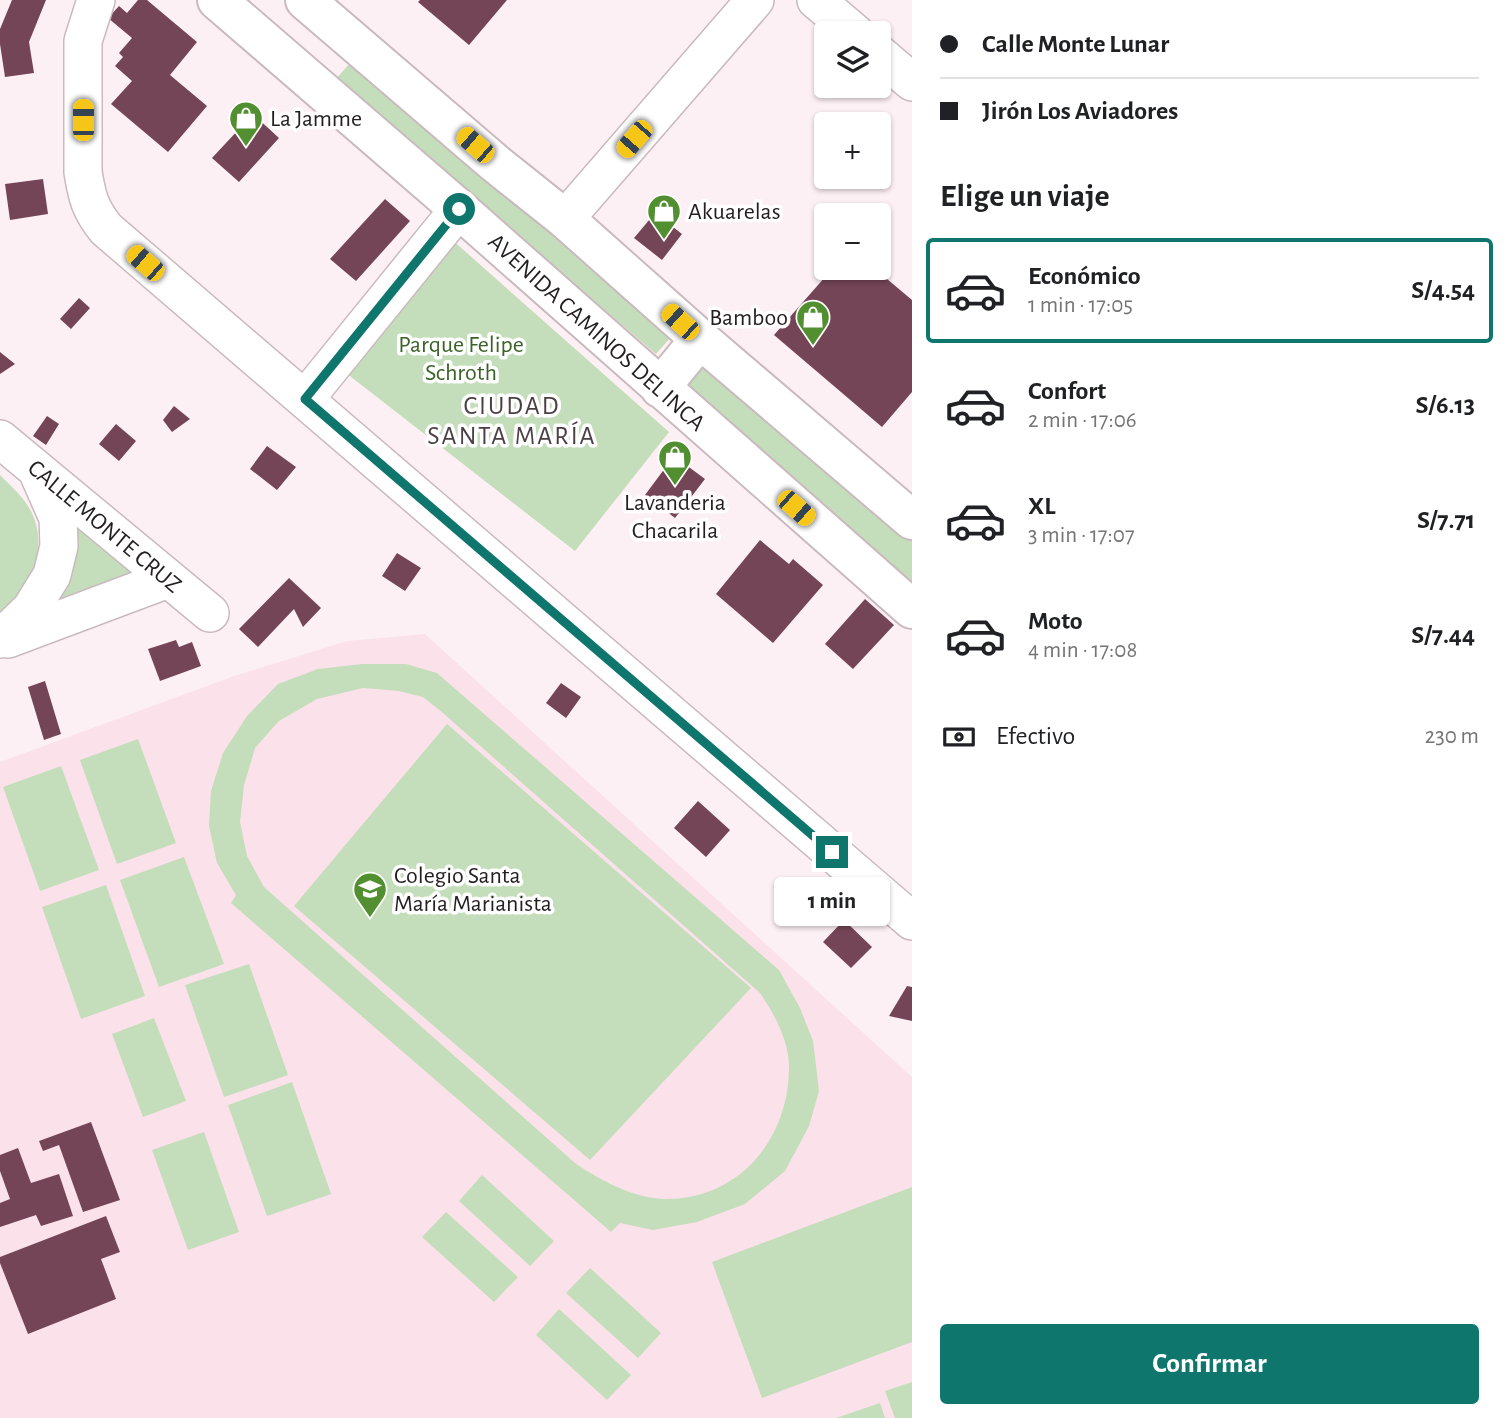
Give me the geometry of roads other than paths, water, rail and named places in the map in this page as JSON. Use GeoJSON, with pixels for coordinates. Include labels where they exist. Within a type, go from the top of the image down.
{"type":"FeatureCollection","features":[{"type":"Feature","properties":{"kind":"main road","name":"AVENIDA CAMINOS DEL INCA"},"geometry":{"type":"LineString","coordinates":[[217,0],[459,209],[912,609]]}},
{"type":"Feature","properties":{"kind":"main road"},"geometry":{"type":"LineString","coordinates":[[305,0],[496,164],[565,219],[700,339],[912,520]]}},
{"type":"Feature","properties":{"kind":"main road"},"geometry":{"type":"LineString","coordinates":[[310,82],[348,36]]}},
{"type":"Feature","properties":{"kind":"main road"},"geometry":{"type":"LineString","coordinates":[[660,388],[700,339]]}},
{"type":"Feature","properties":{"kind":"street"},"geometry":{"type":"LineString","coordinates":[[96,0],[83,41],[83,172],[86,194],[94,214],[106,229],[912,921]]}},
{"type":"Feature","properties":{"kind":"street"},"geometry":{"type":"LineString","coordinates":[[565,219],[755,0]]}},
{"type":"Feature","properties":{"kind":"street"},"geometry":{"type":"LineString","coordinates":[[816,0],[841,21]]}},
{"type":"Feature","properties":{"kind":"street"},"geometry":{"type":"LineString","coordinates":[[891,64],[912,82]]}},
{"type":"Feature","properties":{"kind":"street"},"geometry":{"type":"LineString","coordinates":[[305,399],[459,209]]}},
{"type":"Feature","properties":{"kind":"street","name":"CALLE MONTE CRUZ"},"geometry":{"type":"LineString","coordinates":[[0,439],[210,613]]}},
{"type":"Feature","properties":{"kind":"street"},"geometry":{"type":"LineString","coordinates":[[0,640],[31,609],[52,575],[59,546],[58,518],[35,468]]}},
{"type":"Feature","properties":{"kind":"street"},"geometry":{"type":"LineString","coordinates":[[0,640],[168,579]]}},
{"type":"Feature","properties":{"kind":"place","name":"La Jamme"},"geometry":{"type":"Point","coordinates":[246,148]}},
{"type":"Feature","properties":{"kind":"place","name":"Akuarelas"},"geometry":{"type":"Point","coordinates":[664,241]}},
{"type":"Feature","properties":{"kind":"place","name":"Bamboo"},"geometry":{"type":"Point","coordinates":[813,347]}},
{"type":"Feature","properties":{"kind":"place","name":"Lavanderia Chacarila"},"geometry":{"type":"Point","coordinates":[675,487]}},
{"type":"Feature","properties":{"kind":"place","name":"Colegio Santa María Marianista"},"geometry":{"type":"Point","coordinates":[370,919]}},
{"type":"Feature","properties":{"kind":"district","name":"CIUDAD SANTA MARÍA"},"geometry":{"type":"Point","coordinates":[512,420]}},
{"type":"Feature","properties":{"kind":"park label","name":"Parque Felipe Schroth"},"geometry":{"type":"Point","coordinates":[461,358]}}]}
